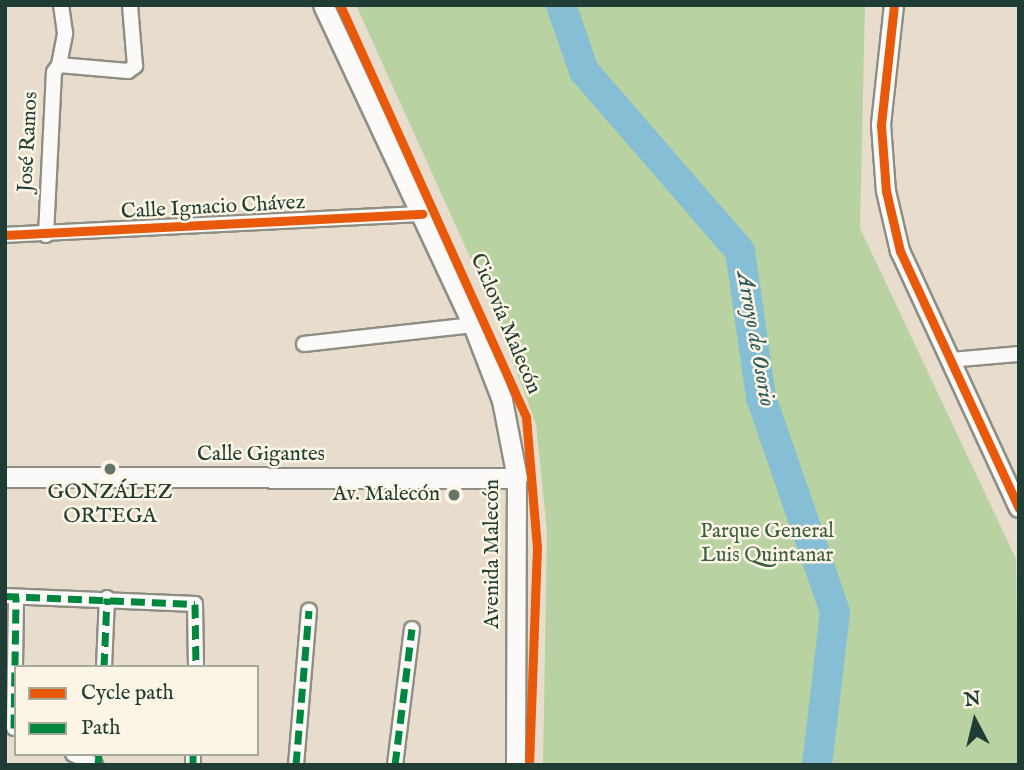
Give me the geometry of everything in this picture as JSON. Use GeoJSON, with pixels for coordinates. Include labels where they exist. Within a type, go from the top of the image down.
{"type":"FeatureCollection","features":[{"type":"Feature","properties":{"kind":"main road","name":"Avenida Malecón"},"geometry":{"type":"LineString","coordinates":[[323,5],[473,325],[502,400],[517,478]]}},
{"type":"Feature","properties":{"kind":"main road","name":"Calle Gigantes"},"geometry":{"type":"LineString","coordinates":[[5,478],[517,478]]}},
{"type":"Feature","properties":{"kind":"street"},"geometry":{"type":"LineString","coordinates":[[59,65],[65,33],[61,5]]}},
{"type":"Feature","properties":{"kind":"street","name":"José Ramos"},"geometry":{"type":"LineString","coordinates":[[46,235],[54,72],[59,65],[128,71],[135,66],[131,5]]}},
{"type":"Feature","properties":{"kind":"street"},"geometry":{"type":"LineString","coordinates":[[894,5],[881,125],[887,191],[900,251],[1019,508]]}},
{"type":"Feature","properties":{"kind":"street","name":"Calle Ignacio Chávez"},"geometry":{"type":"LineString","coordinates":[[5,235],[422,214]]}},
{"type":"Feature","properties":{"kind":"street"},"geometry":{"type":"LineString","coordinates":[[304,344],[473,325]]}},
{"type":"Feature","properties":{"kind":"street"},"geometry":{"type":"LineString","coordinates":[[950,360],[1019,354]]}},
{"type":"Feature","properties":{"kind":"street","name":"Avenida Malecón"},"geometry":{"type":"LineString","coordinates":[[516,765],[517,478]]}},
{"type":"Feature","properties":{"kind":"street"},"geometry":{"type":"LineString","coordinates":[[12,727],[11,596],[107,598],[195,604],[196,665]]}},
{"type":"Feature","properties":{"kind":"street"},"geometry":{"type":"LineString","coordinates":[[103,665],[107,598]]}},
{"type":"Feature","properties":{"kind":"street"},"geometry":{"type":"LineString","coordinates":[[296,765],[309,611]]}},
{"type":"Feature","properties":{"kind":"street"},"geometry":{"type":"LineString","coordinates":[[395,765],[412,629]]}},
{"type":"Feature","properties":{"kind":"street"},"geometry":{"type":"LineString","coordinates":[[77,756],[97,765]]}},
{"type":"Feature","properties":{"kind":"green space","name":"Parque General Luis Quintanar"},"geometry":{"type":"Polygon","coordinates":[[[356,5],[865,5],[860,228],[1016,559],[1019,765],[543,765],[547,532],[536,424],[493,308],[356,5]]]}},
{"type":"Feature","properties":{"kind":"waterway","name":"Arroyo de Osorio"},"geometry":{"type":"LineString","coordinates":[[561,5],[584,71],[740,251],[761,397],[835,612],[817,765]]}},
{"type":"Feature","properties":{"kind":"marked path"},"geometry":{"type":"LineString","coordinates":[[5,596],[195,604],[196,665]]}},
{"type":"Feature","properties":{"kind":"marked path"},"geometry":{"type":"LineString","coordinates":[[15,665],[16,597]]}},
{"type":"Feature","properties":{"kind":"marked path"},"geometry":{"type":"LineString","coordinates":[[104,665],[107,598]]}},
{"type":"Feature","properties":{"kind":"marked path"},"geometry":{"type":"LineString","coordinates":[[296,765],[309,611]]}},
{"type":"Feature","properties":{"kind":"marked path"},"geometry":{"type":"LineString","coordinates":[[395,765],[412,629]]}},
{"type":"Feature","properties":{"kind":"marked path"},"geometry":{"type":"LineString","coordinates":[[98,765],[99,756]]}},
{"type":"Feature","properties":{"kind":"marked path"},"geometry":{"type":"LineString","coordinates":[[193,756],[193,765]]}},
{"type":"Feature","properties":{"kind":"cycle path","name":"Ciclovía Malecón"},"geometry":{"type":"LineString","coordinates":[[340,5],[526,417],[537,547],[529,765]]}},
{"type":"Feature","properties":{"kind":"cycle path"},"geometry":{"type":"LineString","coordinates":[[894,5],[881,125],[886,191],[900,251],[1019,508]]}},
{"type":"Feature","properties":{"kind":"cycle path"},"geometry":{"type":"LineString","coordinates":[[5,235],[422,214]]}},
{"type":"Feature","properties":{"kind":"place","name":"GONZÁLEZ ORTEGA"},"geometry":{"type":"Point","coordinates":[110,469]}},
{"type":"Feature","properties":{"kind":"place","name":"Av. Malecón"},"geometry":{"type":"Point","coordinates":[454,495]}}]}
